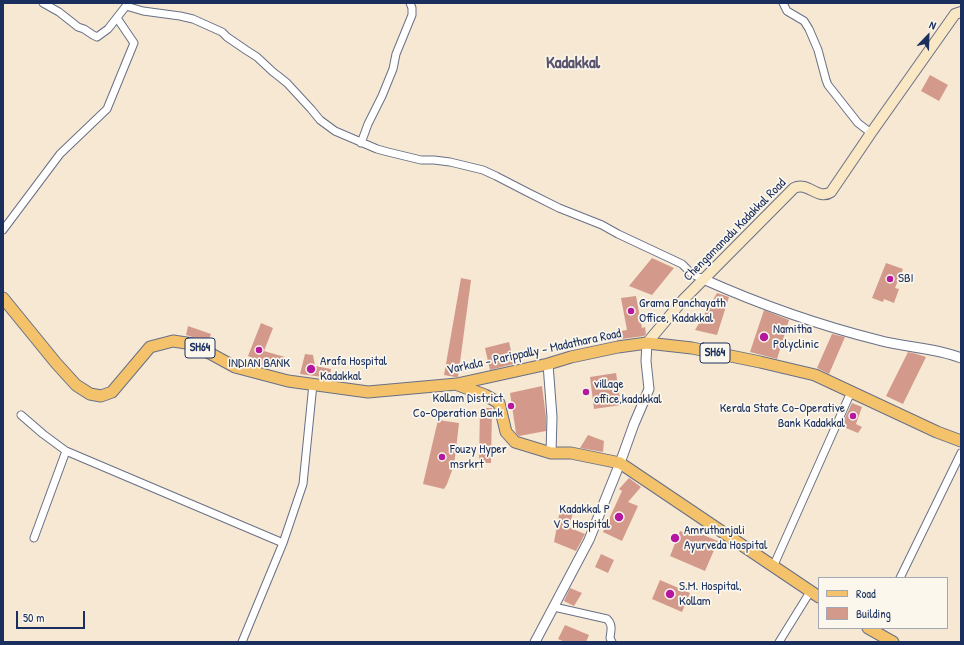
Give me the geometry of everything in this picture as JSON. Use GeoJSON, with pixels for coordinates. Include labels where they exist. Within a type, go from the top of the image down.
{"type":"FeatureCollection","features":[{"type":"Feature","properties":{"kind":"main road","name":"Chengamanadu Kadakkal Road"},"geometry":{"type":"LineString","coordinates":[[647,343],[682,300],[794,188],[803,186],[822,194],[831,192],[955,14],[961,12]]}},
{"type":"Feature","properties":{"kind":"main road","name":"Varkala - Parippally - Madathara Road"},"geometry":{"type":"LineString","coordinates":[[3,298],[76,385],[90,394],[101,396],[112,392],[150,347],[173,340],[193,344],[235,367],[288,381],[368,392],[457,384],[548,364],[594,352],[647,343],[692,348],[814,375],[937,432],[961,441]]}},
{"type":"Feature","properties":{"kind":"main road"},"geometry":{"type":"LineString","coordinates":[[457,384],[485,395],[499,403],[506,432],[515,442],[551,453],[571,453],[620,463],[815,595]]}},
{"type":"Feature","properties":{"kind":"main road"},"geometry":{"type":"LineString","coordinates":[[873,629],[893,642]]}},
{"type":"Feature","properties":{"kind":"street"},"geometry":{"type":"LineString","coordinates":[[43,3],[59,12],[78,27],[97,36],[108,29],[126,6],[143,11],[193,19],[222,32],[257,57],[272,72],[287,83],[320,120],[335,132],[377,149],[399,155],[421,160],[450,162],[483,170],[559,208],[602,225],[682,264],[692,274],[703,280],[741,296],[831,327],[897,345],[934,350],[961,358]]}},
{"type":"Feature","properties":{"kind":"street"},"geometry":{"type":"LineString","coordinates":[[361,143],[393,69],[396,54],[412,15],[410,3]]}},
{"type":"Feature","properties":{"kind":"street"},"geometry":{"type":"LineString","coordinates":[[783,3],[787,11],[804,21],[809,29],[818,50],[828,85],[858,123],[871,133]]}},
{"type":"Feature","properties":{"kind":"street"},"geometry":{"type":"LineString","coordinates":[[3,230],[60,154],[107,109],[134,43],[117,18]]}},
{"type":"Feature","properties":{"kind":"street"},"geometry":{"type":"LineString","coordinates":[[535,642],[589,540],[649,389],[646,361],[647,343]]}},
{"type":"Feature","properties":{"kind":"street"},"geometry":{"type":"LineString","coordinates":[[548,364],[552,417],[551,453]]}},
{"type":"Feature","properties":{"kind":"street"},"geometry":{"type":"LineString","coordinates":[[242,642],[283,543],[303,484],[313,384]]}},
{"type":"Feature","properties":{"kind":"street"},"geometry":{"type":"LineString","coordinates":[[773,567],[851,392]]}},
{"type":"Feature","properties":{"kind":"street"},"geometry":{"type":"LineString","coordinates":[[22,415],[43,434],[66,451],[283,543]]}},
{"type":"Feature","properties":{"kind":"street"},"geometry":{"type":"LineString","coordinates":[[34,538],[66,451]]}},
{"type":"Feature","properties":{"kind":"street"},"geometry":{"type":"LineString","coordinates":[[900,577],[961,453]]}},
{"type":"Feature","properties":{"kind":"street"},"geometry":{"type":"LineString","coordinates":[[778,642],[815,595]]}},
{"type":"Feature","properties":{"kind":"street"},"geometry":{"type":"LineString","coordinates":[[554,607],[608,619],[611,623],[610,638],[612,642]]}},
{"type":"Feature","properties":{"kind":"building"},"geometry":{"type":"Polygon","coordinates":[[[930,75],[948,85],[939,101],[921,91],[930,75]]]}},
{"type":"Feature","properties":{"kind":"building"},"geometry":{"type":"Polygon","coordinates":[[[652,258],[674,268],[652,295],[629,286],[652,258]]]}},
{"type":"Feature","properties":{"kind":"building","name":"SBI"},"geometry":{"type":"Polygon","coordinates":[[[886,263],[903,269],[895,288],[899,289],[894,303],[884,299],[883,302],[872,298],[886,263]]]}},
{"type":"Feature","properties":{"kind":"building"},"geometry":{"type":"Polygon","coordinates":[[[461,278],[471,280],[458,377],[455,377],[444,375],[461,278]]]}},
{"type":"Feature","properties":{"kind":"building"},"geometry":{"type":"Polygon","coordinates":[[[717,293],[729,297],[717,335],[695,330],[717,293]]]}},
{"type":"Feature","properties":{"kind":"building"},"geometry":{"type":"Polygon","coordinates":[[[636,296],[642,328],[645,327],[646,334],[644,336],[615,340],[614,332],[627,330],[621,298],[636,296]]]}},
{"type":"Feature","properties":{"kind":"building"},"geometry":{"type":"Polygon","coordinates":[[[764,310],[789,320],[777,359],[750,352],[764,310]]]}},
{"type":"Feature","properties":{"kind":"building"},"geometry":{"type":"Polygon","coordinates":[[[261,323],[273,328],[264,351],[285,357],[283,368],[261,365],[262,362],[248,356],[261,323]]]}},
{"type":"Feature","properties":{"kind":"building"},"geometry":{"type":"Polygon","coordinates":[[[188,326],[211,334],[207,344],[186,335],[188,326]]]}},
{"type":"Feature","properties":{"kind":"building"},"geometry":{"type":"Polygon","coordinates":[[[832,334],[845,337],[829,374],[817,368],[832,334]]]}},
{"type":"Feature","properties":{"kind":"building"},"geometry":{"type":"Polygon","coordinates":[[[509,342],[514,364],[490,370],[485,348],[509,342]]]}},
{"type":"Feature","properties":{"kind":"building"},"geometry":{"type":"Polygon","coordinates":[[[908,352],[926,357],[903,404],[886,396],[908,352]]]}},
{"type":"Feature","properties":{"kind":"building"},"geometry":{"type":"Polygon","coordinates":[[[305,354],[313,355],[315,366],[331,369],[330,378],[300,374],[305,354]]]}},
{"type":"Feature","properties":{"kind":"building"},"geometry":{"type":"Polygon","coordinates":[[[616,373],[621,405],[594,409],[590,377],[616,373]]]}},
{"type":"Feature","properties":{"kind":"building"},"geometry":{"type":"Polygon","coordinates":[[[542,386],[546,417],[546,431],[519,436],[516,433],[510,393],[542,386]]]}},
{"type":"Feature","properties":{"kind":"building","name":"Kerala State Co-Operative Bank Kadakkal"},"geometry":{"type":"Polygon","coordinates":[[[852,403],[862,407],[856,424],[862,427],[858,433],[841,426],[852,403]]]}},
{"type":"Feature","properties":{"kind":"building"},"geometry":{"type":"Polygon","coordinates":[[[480,408],[492,408],[491,463],[479,463],[480,408]]]}},
{"type":"Feature","properties":{"kind":"building","name":"Fouzy Hyper msrkrt"},"geometry":{"type":"Polygon","coordinates":[[[438,420],[459,423],[454,465],[444,489],[423,484],[438,420]]]}},
{"type":"Feature","properties":{"kind":"building"},"geometry":{"type":"Polygon","coordinates":[[[588,435],[604,441],[603,452],[580,448],[588,435]]]}},
{"type":"Feature","properties":{"kind":"building"},"geometry":{"type":"Polygon","coordinates":[[[629,478],[641,487],[628,502],[638,506],[622,541],[603,532],[622,491],[619,489],[629,478]]]}},
{"type":"Feature","properties":{"kind":"building"},"geometry":{"type":"Polygon","coordinates":[[[560,510],[573,514],[568,527],[585,534],[576,551],[554,542],[560,510]]]}},
{"type":"Feature","properties":{"kind":"building"},"geometry":{"type":"Polygon","coordinates":[[[680,531],[694,536],[696,532],[718,541],[705,571],[670,556],[680,531]]]}},
{"type":"Feature","properties":{"kind":"building"},"geometry":{"type":"Polygon","coordinates":[[[601,554],[614,560],[608,573],[595,567],[601,554]]]}},
{"type":"Feature","properties":{"kind":"building"},"geometry":{"type":"Polygon","coordinates":[[[660,580],[690,593],[682,612],[652,599],[660,580]]]}},
{"type":"Feature","properties":{"kind":"building"},"geometry":{"type":"Polygon","coordinates":[[[570,588],[582,593],[574,606],[564,601],[570,588]]]}},
{"type":"Feature","properties":{"kind":"building"},"geometry":{"type":"Polygon","coordinates":[[[565,625],[589,635],[586,642],[565,642],[558,639],[565,625]]]}},
{"type":"Feature","properties":{"kind":"place","name":"SBI"},"geometry":{"type":"Point","coordinates":[890,279]}},
{"type":"Feature","properties":{"kind":"place","name":"Grama Panchayath Office, Kadakkal"},"geometry":{"type":"Point","coordinates":[631,311]}},
{"type":"Feature","properties":{"kind":"place","name":"Namitha Polyclinic"},"geometry":{"type":"Point","coordinates":[764,337]}},
{"type":"Feature","properties":{"kind":"place","name":"INDIAN BANK"},"geometry":{"type":"Point","coordinates":[259,350]}},
{"type":"Feature","properties":{"kind":"place","name":"Arafa Hospital Kadakkal"},"geometry":{"type":"Point","coordinates":[311,369]}},
{"type":"Feature","properties":{"kind":"place","name":"village office,kadakkal"},"geometry":{"type":"Point","coordinates":[586,392]}},
{"type":"Feature","properties":{"kind":"place","name":"Kollam District Co-Operation Bank"},"geometry":{"type":"Point","coordinates":[511,406]}},
{"type":"Feature","properties":{"kind":"place","name":"Kerala State Co-Operative Bank Kadakkal"},"geometry":{"type":"Point","coordinates":[853,416]}},
{"type":"Feature","properties":{"kind":"place","name":"Fouzy Hyper msrkrt"},"geometry":{"type":"Point","coordinates":[442,457]}},
{"type":"Feature","properties":{"kind":"place","name":"Kadakkal P V S Hospital"},"geometry":{"type":"Point","coordinates":[619,517]}},
{"type":"Feature","properties":{"kind":"place","name":"Amruthanjali Ayurveda Hospital"},"geometry":{"type":"Point","coordinates":[675,538]}},
{"type":"Feature","properties":{"kind":"place","name":"S.M. Hospital, Kollam"},"geometry":{"type":"Point","coordinates":[670,594]}},
{"type":"Feature","properties":{"kind":"district","name":"Kadakkal"},"geometry":{"type":"Point","coordinates":[573,63]}}]}
